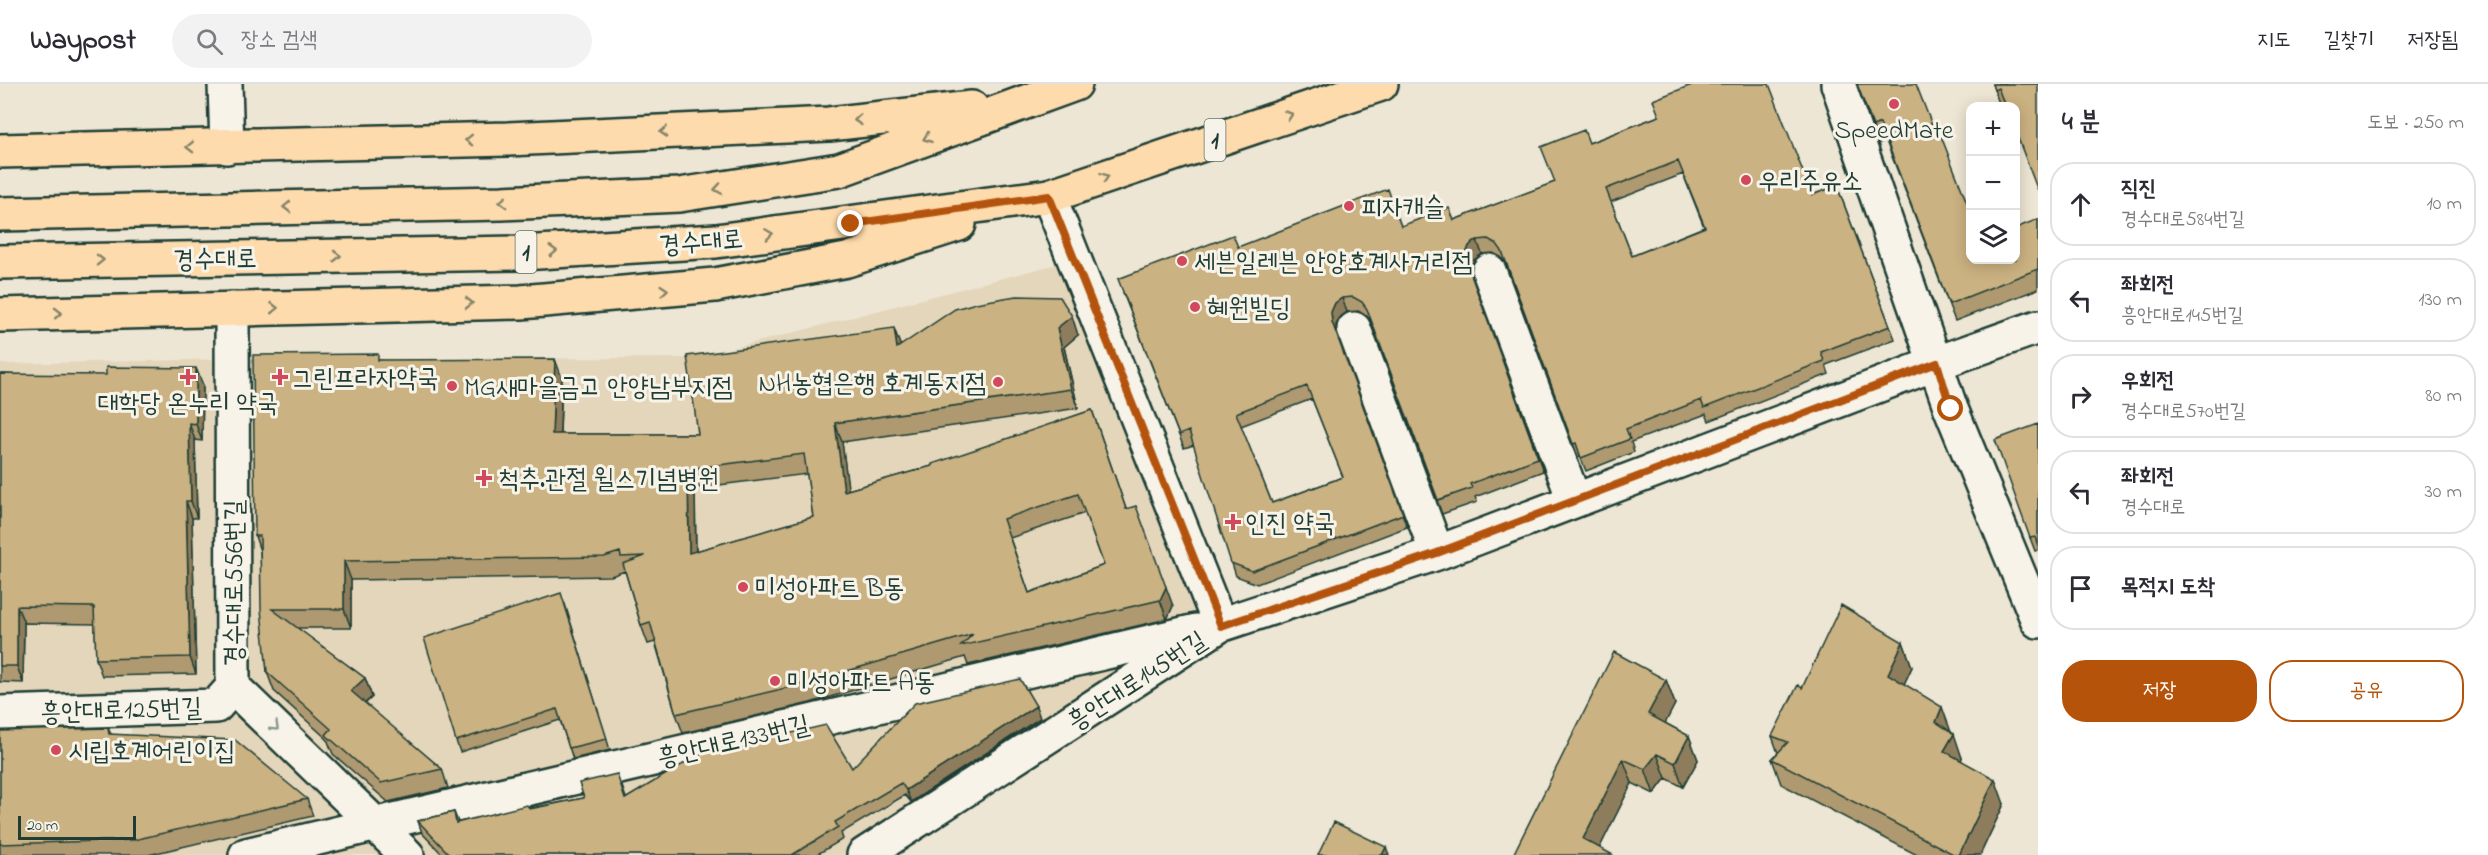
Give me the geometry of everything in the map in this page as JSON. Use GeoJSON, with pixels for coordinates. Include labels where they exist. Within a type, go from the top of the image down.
{"type":"FeatureCollection","features":[{"type":"Feature","properties":{"kind":"main road","name":"경수대로"},"geometry":{"type":"LineString","coordinates":[[0,214],[502,203],[679,195],[839,170],[1017,94],[1075,84]]}},
{"type":"Feature","properties":{"kind":"main road","name":"경수대로"},"geometry":{"type":"LineString","coordinates":[[0,262],[522,253],[705,242],[1049,196],[1381,84]]}},
{"type":"Feature","properties":{"kind":"main road"},"geometry":{"type":"LineString","coordinates":[[0,151],[508,139],[741,129],[830,124],[1017,94]]}},
{"type":"Feature","properties":{"kind":"main road"},"geometry":{"type":"LineString","coordinates":[[0,315],[522,302],[715,285],[847,260],[1049,196]]}},
{"type":"Feature","properties":{"kind":"street"},"geometry":{"type":"LineString","coordinates":[[225,84],[227,147]]}},
{"type":"Feature","properties":{"kind":"street"},"geometry":{"type":"LineString","coordinates":[[1838,84],[1937,363],[1951,409],[2038,621]]}},
{"type":"Feature","properties":{"kind":"street"},"geometry":{"type":"LineString","coordinates":[[1049,196],[1221,626]]}},
{"type":"Feature","properties":{"kind":"street"},"geometry":{"type":"LineString","coordinates":[[1489,271],[1574,500]]}},
{"type":"Feature","properties":{"kind":"street","name":"경수대로556번길"},"geometry":{"type":"LineString","coordinates":[[232,309],[233,687],[377,824],[406,855]]}},
{"type":"Feature","properties":{"kind":"street","name":"흥안대로145번길"},"geometry":{"type":"LineString","coordinates":[[864,855],[1221,626],[1437,553],[1937,363],[2038,327]]}},
{"type":"Feature","properties":{"kind":"street"},"geometry":{"type":"LineString","coordinates":[[1354,329],[1437,553]]}},
{"type":"Feature","properties":{"kind":"street","name":"흥안대로133번길"},"geometry":{"type":"LineString","coordinates":[[246,855],[1221,626]]}},
{"type":"Feature","properties":{"kind":"street","name":"흥안대로125번길"},"geometry":{"type":"LineString","coordinates":[[0,713],[216,706],[233,687]]}},
{"type":"Feature","properties":{"kind":"shaded area"},"geometry":{"type":"Polygon","coordinates":[[[1076,259],[1220,625],[863,855],[138,855],[130,716],[0,714],[0,364],[232,359],[695,358],[1076,259]]]}},
{"type":"Feature","properties":{"kind":"building"},"geometry":{"type":"Polygon","coordinates":[[[1694,84],[1769,84],[1812,195],[1837,186],[1890,326],[1821,352],[1824,361],[1704,408],[1701,400],[1626,429],[1630,439],[1581,458],[1576,443],[1573,444],[1502,251],[1497,244],[1488,239],[1477,240],[1469,246],[1466,254],[1467,264],[1538,458],[1470,484],[1472,488],[1438,500],[1367,309],[1362,302],[1353,297],[1342,298],[1335,303],[1331,312],[1332,322],[1403,514],[1252,571],[1231,563],[1189,431],[1179,435],[1118,279],[1233,235],[1238,247],[1388,189],[1401,226],[1449,208],[1454,220],[1555,182],[1541,147],[1584,130],[1589,143],[1659,116],[1653,100],[1694,84]],[[1678,161],[1606,189],[1632,256],[1705,227],[1678,161]],[[1307,386],[1236,413],[1272,503],[1343,477],[1307,386]]]}},
{"type":"Feature","properties":{"kind":"building"},"geometry":{"type":"Polygon","coordinates":[[[1857,84],[1916,84],[1937,138],[1941,136],[1966,200],[1966,264],[2020,264],[2020,226],[2038,219],[2038,269],[1949,304],[1880,123],[1873,126],[1857,84]]]}},
{"type":"Feature","properties":{"kind":"building"},"geometry":{"type":"Polygon","coordinates":[[[1992,84],[2038,84],[2038,191],[2020,144],[2020,102],[2003,102],[1998,88],[1994,90],[1992,84]]]}},
{"type":"Feature","properties":{"kind":"building"},"geometry":{"type":"Polygon","coordinates":[[[1016,296],[1060,297],[1072,316],[1057,328],[1071,389],[835,423],[844,491],[932,466],[932,464],[1092,410],[1126,509],[1136,506],[1166,587],[1160,600],[961,646],[973,634],[803,684],[676,714],[650,622],[641,625],[623,564],[645,556],[621,557],[620,552],[604,557],[344,561],[344,609],[272,609],[365,678],[351,691],[442,769],[381,783],[326,735],[331,729],[267,672],[261,609],[260,536],[255,536],[253,355],[378,354],[378,360],[555,359],[552,434],[698,434],[687,356],[894,328],[897,348],[955,309],[1016,296]],[[804,454],[688,469],[689,553],[813,517],[804,454]],[[1078,494],[1003,519],[1029,593],[1104,565],[1078,494]]]}},
{"type":"Feature","properties":{"kind":"building"},"geometry":{"type":"Polygon","coordinates":[[[106,367],[196,368],[196,424],[189,423],[191,501],[186,501],[190,657],[96,659],[94,607],[17,606],[17,666],[0,666],[0,374],[106,375],[106,367]]]}},
{"type":"Feature","properties":{"kind":"building"},"geometry":{"type":"Polygon","coordinates":[[[2038,424],[2038,546],[2035,537],[2030,538],[1995,440],[2038,424]]]}},
{"type":"Feature","properties":{"kind":"building"},"geometry":{"type":"Polygon","coordinates":[[[561,593],[607,739],[569,748],[557,709],[456,741],[424,638],[561,593]]]}},
{"type":"Feature","properties":{"kind":"building"},"geometry":{"type":"Polygon","coordinates":[[[1841,605],[1903,642],[1888,674],[1942,707],[1936,722],[1954,734],[1944,751],[1995,779],[1959,855],[1955,855],[1772,759],[1788,742],[1772,736],[1798,685],[1802,688],[1841,605]]]}},
{"type":"Feature","properties":{"kind":"building"},"geometry":{"type":"Polygon","coordinates":[[[1614,652],[1666,680],[1648,714],[1689,736],[1675,763],[1657,754],[1645,769],[1623,759],[1583,839],[1613,855],[1513,855],[1614,652]]]}},
{"type":"Feature","properties":{"kind":"building"},"geometry":{"type":"Polygon","coordinates":[[[1020,679],[1036,706],[906,790],[901,783],[835,822],[838,827],[792,855],[450,855],[418,821],[454,812],[456,823],[527,805],[530,809],[584,798],[579,783],[617,774],[625,799],[690,760],[689,757],[826,725],[852,768],[915,703],[1020,679]]]}},
{"type":"Feature","properties":{"kind":"building"},"geometry":{"type":"Polygon","coordinates":[[[108,728],[109,734],[235,740],[307,799],[134,840],[0,844],[0,731],[108,728]]]}},
{"type":"Feature","properties":{"kind":"building"},"geometry":{"type":"Polygon","coordinates":[[[1334,822],[1386,847],[1382,855],[1318,855],[1334,822]]]}},
{"type":"Feature","properties":{"kind":"place","name":"SpeedMate"},"geometry":{"type":"Point","coordinates":[1894,104]}},
{"type":"Feature","properties":{"kind":"place","name":"우리주유소"},"geometry":{"type":"Point","coordinates":[1746,180]}},
{"type":"Feature","properties":{"kind":"place","name":"피자캐슬"},"geometry":{"type":"Point","coordinates":[1349,206]}},
{"type":"Feature","properties":{"kind":"place","name":"세븐일레븐 안양호계사거리점"},"geometry":{"type":"Point","coordinates":[1182,261]}},
{"type":"Feature","properties":{"kind":"place","name":"혜원빌딩"},"geometry":{"type":"Point","coordinates":[1195,307]}},
{"type":"Feature","properties":{"kind":"place","name":"대학당 온누리 약국"},"geometry":{"type":"Point","coordinates":[188,377]}},
{"type":"Feature","properties":{"kind":"place","name":"그린프라자약국"},"geometry":{"type":"Point","coordinates":[280,377]}},
{"type":"Feature","properties":{"kind":"place","name":"NH농협은행 호계동지점"},"geometry":{"type":"Point","coordinates":[998,382]}},
{"type":"Feature","properties":{"kind":"place","name":"MG새마을금고 안양남부지점"},"geometry":{"type":"Point","coordinates":[452,386]}},
{"type":"Feature","properties":{"kind":"place","name":"척추.관절 윌스기념병원"},"geometry":{"type":"Point","coordinates":[484,478]}},
{"type":"Feature","properties":{"kind":"place","name":"인진 약국"},"geometry":{"type":"Point","coordinates":[1233,522]}},
{"type":"Feature","properties":{"kind":"place","name":"미성아파트 B동"},"geometry":{"type":"Point","coordinates":[743,587]}},
{"type":"Feature","properties":{"kind":"place","name":"미성아파트 A동"},"geometry":{"type":"Point","coordinates":[775,681]}},
{"type":"Feature","properties":{"kind":"place","name":"시립호계어린이집"},"geometry":{"type":"Point","coordinates":[56,750]}},
{"type":"Feature","properties":{"kind":"route"},"geometry":{"type":"LineString","coordinates":[[851,224],[1049,196],[1072,247],[1221,626],[1437,553],[1937,363],[1951,409]]}}]}
